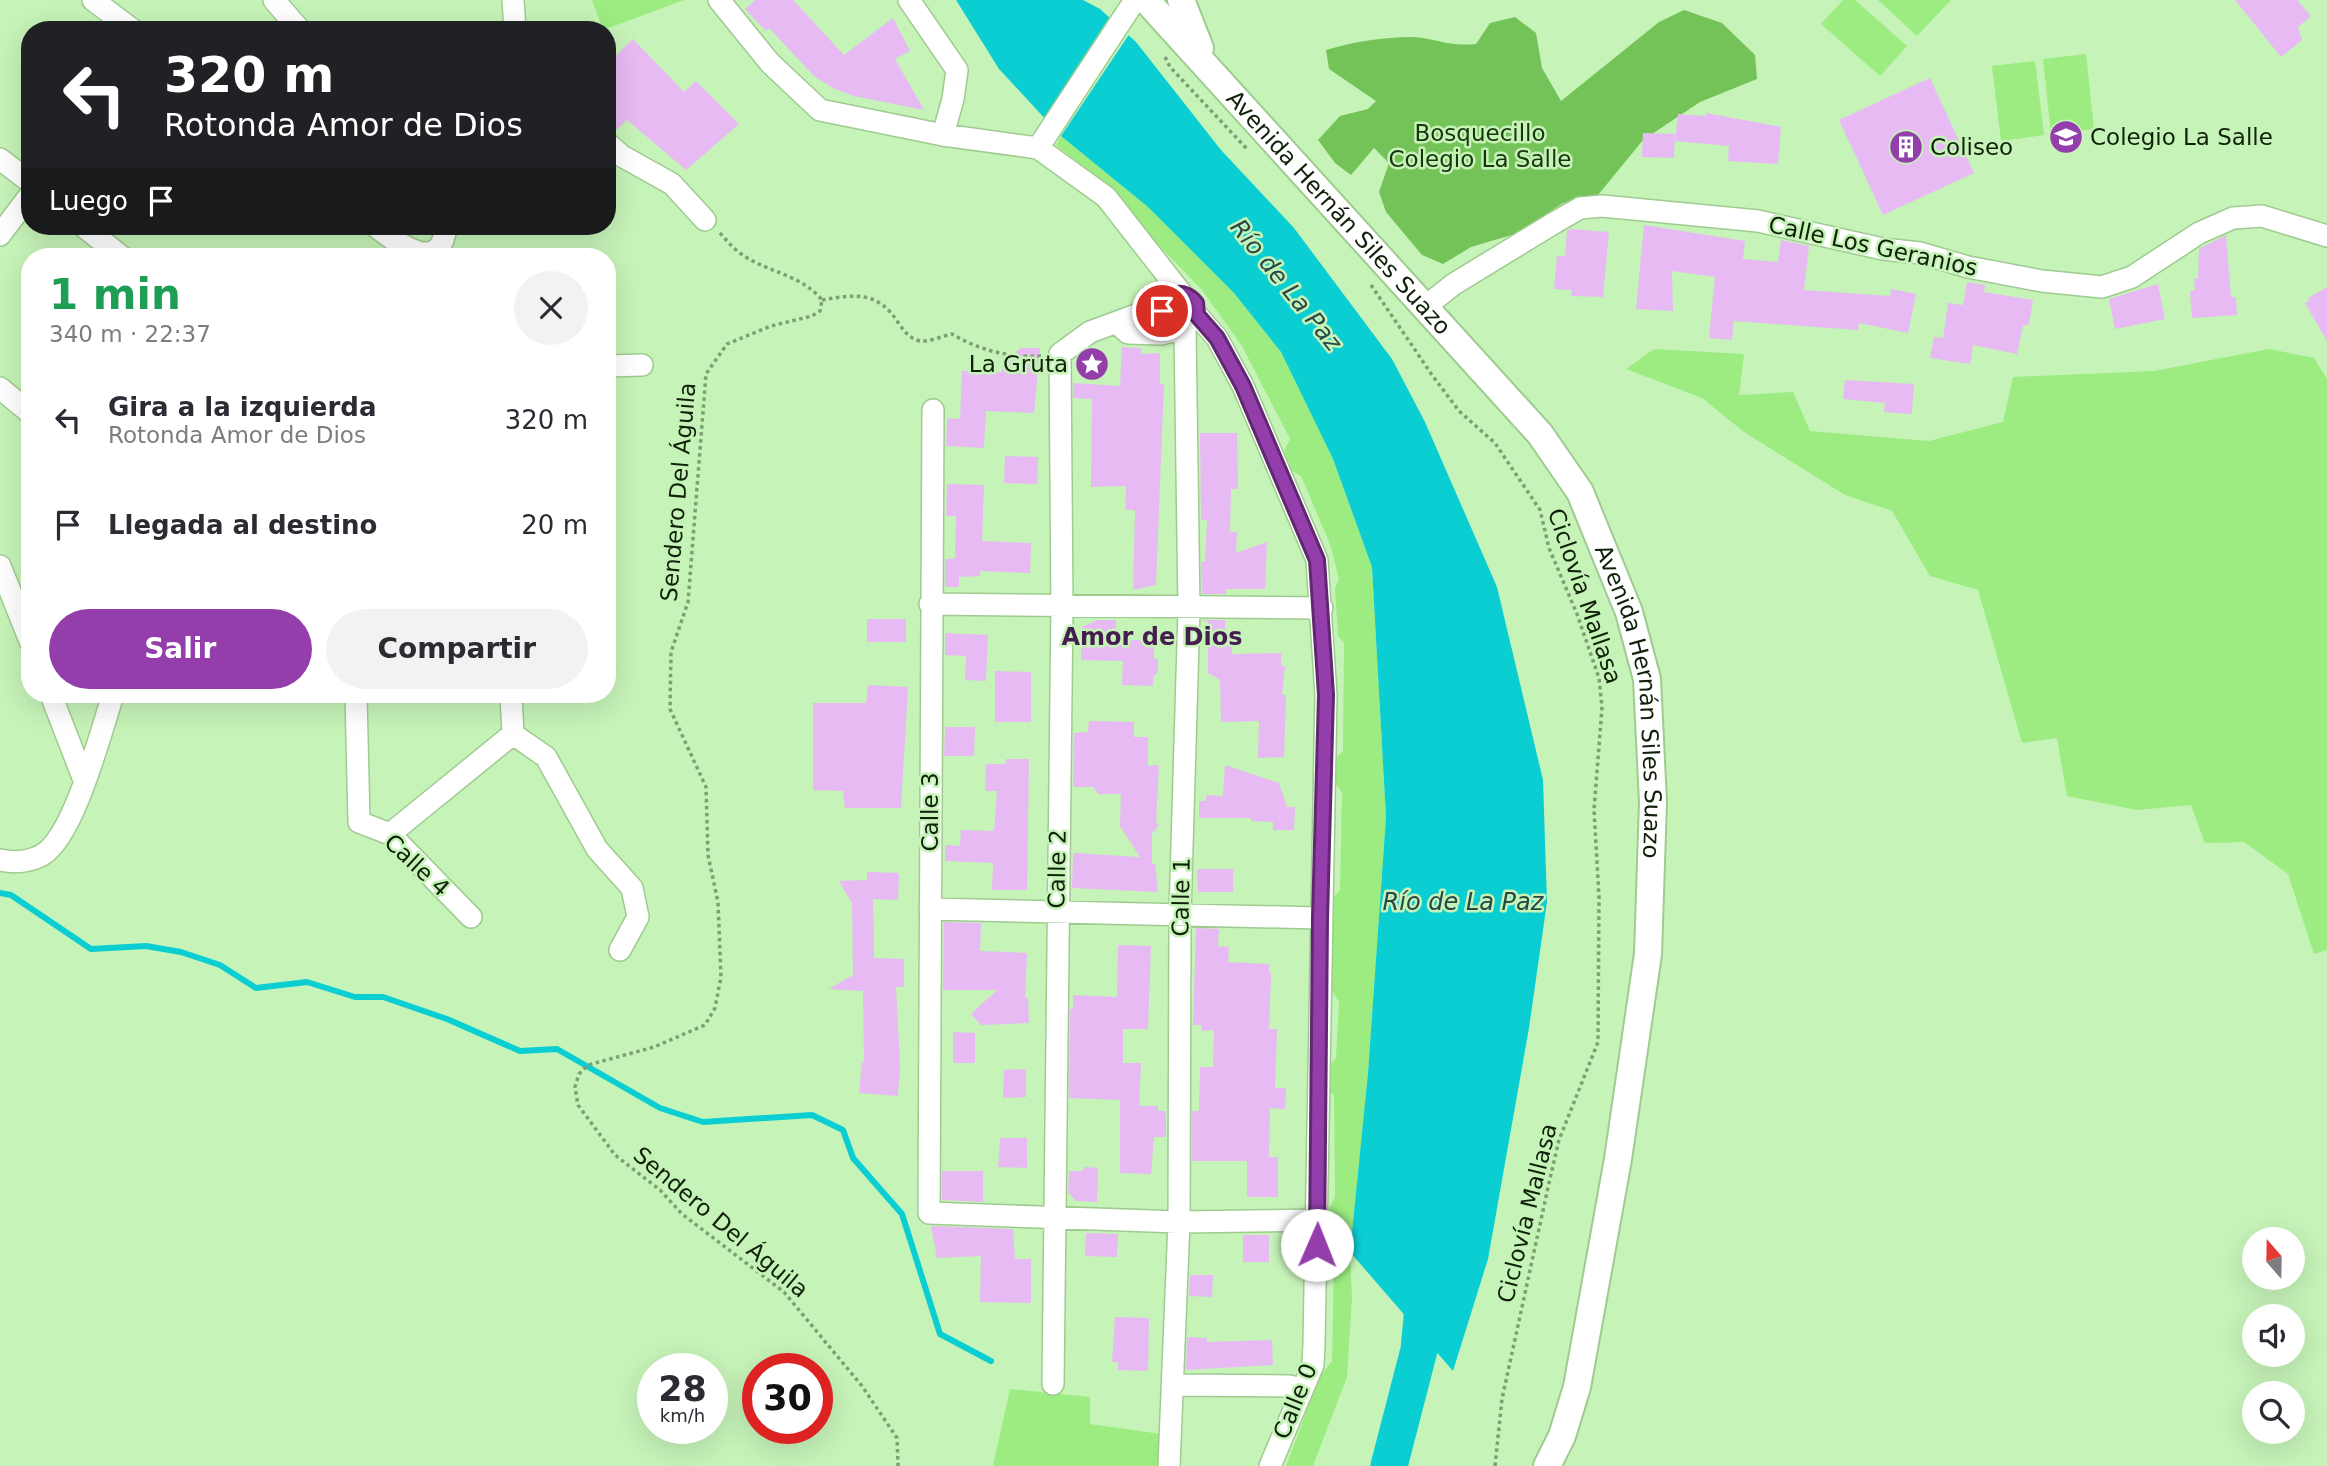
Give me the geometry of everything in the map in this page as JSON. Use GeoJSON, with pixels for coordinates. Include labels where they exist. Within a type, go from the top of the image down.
{"type":"FeatureCollection","features":[{"type":"Feature","properties":{"kind":"main road","name":"Avenida Hernán Siles Suazo"},"geometry":{"type":"LineString","coordinates":[[1181,0],[1192,32],[1210,69]]}},
{"type":"Feature","properties":{"kind":"main road","name":"Avenida Hernán Siles Suazo"},"geometry":{"type":"LineString","coordinates":[[1136,4],[1210,69],[1540,433],[1580,492],[1629,612],[1647,679],[1652,740],[1651,887],[1640,1020],[1577,1387],[1562,1436],[1547,1466]]}},
{"type":"Feature","properties":{"kind":"street"},"geometry":{"type":"LineString","coordinates":[[93,0],[121,21]]}},
{"type":"Feature","properties":{"kind":"street"},"geometry":{"type":"LineString","coordinates":[[274,0],[292,21]]}},
{"type":"Feature","properties":{"kind":"street"},"geometry":{"type":"LineString","coordinates":[[513,0],[514,21]]}},
{"type":"Feature","properties":{"kind":"street"},"geometry":{"type":"LineString","coordinates":[[719,0],[770,63],[820,110],[943,135],[1038,148],[1106,197],[1164,271],[1170,300],[1165,322],[1187,324]]}},
{"type":"Feature","properties":{"kind":"street"},"geometry":{"type":"LineString","coordinates":[[909,0],[957,70],[953,99],[943,135]]}},
{"type":"Feature","properties":{"kind":"street"},"geometry":{"type":"LineString","coordinates":[[1038,148],[1136,4]]}},
{"type":"Feature","properties":{"kind":"street"},"geometry":{"type":"LineString","coordinates":[[616,151],[672,184],[705,219]]}},
{"type":"Feature","properties":{"kind":"street"},"geometry":{"type":"LineString","coordinates":[[0,159],[21,175]]}},
{"type":"Feature","properties":{"kind":"street","name":"Calle Los Geranios"},"geometry":{"type":"LineString","coordinates":[[1426,306],[1454,284],[1580,208],[1602,205],[1758,221],[1883,249],[1920,253],[1968,267],[2042,281],[2102,287],[2132,277],[2199,233],[2233,218],[2262,216],[2327,236]]}},
{"type":"Feature","properties":{"kind":"street"},"geometry":{"type":"LineString","coordinates":[[0,235],[21,207]]}},
{"type":"Feature","properties":{"kind":"street"},"geometry":{"type":"LineString","coordinates":[[94,235],[111,248]]}},
{"type":"Feature","properties":{"kind":"street"},"geometry":{"type":"LineString","coordinates":[[388,235],[408,248]]}},
{"type":"Feature","properties":{"kind":"street"},"geometry":{"type":"LineString","coordinates":[[1060,354],[1090,332],[1118,324],[1170,300],[1196,303],[1187,324],[1161,334],[1128,333],[1118,324]]}},
{"type":"Feature","properties":{"kind":"street","name":"Calle 0"},"geometry":{"type":"LineString","coordinates":[[1187,324],[1217,338],[1278,464],[1317,560],[1322,608],[1326,695],[1320,918],[1318,1220],[1313,1365],[1270,1466]]}},
{"type":"Feature","properties":{"kind":"street","name":"Calle 1"},"geometry":{"type":"LineString","coordinates":[[1169,1466],[1179,1222],[1180,914],[1188,609],[1187,324]]}},
{"type":"Feature","properties":{"kind":"street","name":"Calle 2"},"geometry":{"type":"LineString","coordinates":[[1053,1384],[1052,1217],[1062,606],[1060,354]]}},
{"type":"Feature","properties":{"kind":"street"},"geometry":{"type":"LineString","coordinates":[[616,366],[642,365]]}},
{"type":"Feature","properties":{"kind":"street"},"geometry":{"type":"LineString","coordinates":[[0,388],[21,405]]}},
{"type":"Feature","properties":{"kind":"street","name":"Calle 3"},"geometry":{"type":"LineString","coordinates":[[933,410],[929,1213],[1052,1217]]}},
{"type":"Feature","properties":{"kind":"street"},"geometry":{"type":"LineString","coordinates":[[0,566],[21,618]]}},
{"type":"Feature","properties":{"kind":"street"},"geometry":{"type":"LineString","coordinates":[[930,604],[1188,609],[1322,608]]}},
{"type":"Feature","properties":{"kind":"street"},"geometry":{"type":"LineString","coordinates":[[54,703],[85,780]]}},
{"type":"Feature","properties":{"kind":"street"},"geometry":{"type":"LineString","coordinates":[[0,860],[27,860],[43,855],[66,829],[110,703]]}},
{"type":"Feature","properties":{"kind":"street","name":"Calle 4"},"geometry":{"type":"LineString","coordinates":[[356,703],[359,822],[390,834],[471,917]]}},
{"type":"Feature","properties":{"kind":"street"},"geometry":{"type":"LineString","coordinates":[[511,703],[513,734]]}},
{"type":"Feature","properties":{"kind":"street"},"geometry":{"type":"LineString","coordinates":[[390,834],[513,734]]}},
{"type":"Feature","properties":{"kind":"street"},"geometry":{"type":"LineString","coordinates":[[513,734],[546,757],[597,849],[632,888],[638,917],[620,950]]}},
{"type":"Feature","properties":{"kind":"street"},"geometry":{"type":"LineString","coordinates":[[929,909],[1320,918]]}},
{"type":"Feature","properties":{"kind":"street"},"geometry":{"type":"LineString","coordinates":[[1052,1217],[1179,1222],[1318,1220]]}},
{"type":"Feature","properties":{"kind":"street"},"geometry":{"type":"LineString","coordinates":[[1173,1385],[1289,1386],[1301,1389]]}},
{"type":"Feature","properties":{"kind":"path"},"geometry":{"type":"LineString","coordinates":[[1159,46],[1170,67],[1248,150]]}},
{"type":"Feature","properties":{"kind":"path"},"geometry":{"type":"LineString","coordinates":[[705,219],[741,254],[794,278],[814,290],[822,300],[856,294],[875,300],[898,321],[905,334],[921,341],[952,334],[977,349],[1020,357],[1060,354]]}},
{"type":"Feature","properties":{"kind":"path","name":"Ciclovía Mallasa"},"geometry":{"type":"LineString","coordinates":[[1368,282],[1459,411],[1495,443],[1540,510],[1549,548],[1577,614],[1599,678],[1602,707],[1594,810],[1599,898],[1598,1042],[1559,1140],[1551,1172],[1502,1399],[1495,1466]]}},
{"type":"Feature","properties":{"kind":"path","name":"Sendero Del Águila"},"geometry":{"type":"LineString","coordinates":[[822,300],[820,311],[813,316],[771,326],[727,344],[706,373],[688,602],[671,652],[670,709],[706,787],[708,855],[718,902],[721,965],[715,1008],[705,1025],[654,1047],[588,1065],[579,1074],[575,1087],[578,1105],[615,1155],[660,1190],[681,1213],[784,1292],[862,1386],[897,1438],[898,1466]]}},
{"type":"Feature","properties":{"kind":"green space"},"geometry":{"type":"Polygon","coordinates":[[[592,0],[684,0],[616,25],[616,21],[600,21],[592,0]]]}},
{"type":"Feature","properties":{"kind":"green space"},"geometry":{"type":"Polygon","coordinates":[[[1843,0],[1855,0],[1907,46],[1880,76],[1821,24],[1843,0]]]}},
{"type":"Feature","properties":{"kind":"green space"},"geometry":{"type":"Polygon","coordinates":[[[1878,0],[1951,0],[1917,36],[1878,0]]]}},
{"type":"Feature","properties":{"kind":"green space","name":"Bosquecillo Colegio La Salle"},"geometry":{"type":"Polygon","coordinates":[[[1684,10],[1722,23],[1755,55],[1757,79],[1700,102],[1643,140],[1598,195],[1563,203],[1515,234],[1471,247],[1443,264],[1422,255],[1386,212],[1379,192],[1389,163],[1374,148],[1351,175],[1335,163],[1318,140],[1340,116],[1368,109],[1376,101],[1329,69],[1326,50],[1368,40],[1401,37],[1476,44],[1490,23],[1515,17],[1536,33],[1542,68],[1561,101],[1659,22],[1684,10]]]}},
{"type":"Feature","properties":{"kind":"green space"},"geometry":{"type":"Polygon","coordinates":[[[2086,54],[2094,129],[2051,134],[2043,59],[2086,54]]]}},
{"type":"Feature","properties":{"kind":"green space"},"geometry":{"type":"Polygon","coordinates":[[[2035,61],[2044,135],[2001,141],[1992,66],[2035,61]]]}},
{"type":"Feature","properties":{"kind":"green space"},"geometry":{"type":"Polygon","coordinates":[[[1061,136],[1148,207],[1234,293],[1281,352],[1333,459],[1372,567],[1386,817],[1368,1073],[1350,1252],[1352,1297],[1347,1377],[1313,1466],[1286,1466],[1320,1376],[1332,1361],[1334,1265],[1327,1249],[1326,1222],[1335,1197],[1334,1095],[1327,1090],[1327,1067],[1336,1058],[1339,1002],[1325,978],[1332,899],[1340,890],[1342,792],[1333,780],[1333,761],[1343,751],[1344,643],[1338,636],[1335,589],[1339,579],[1330,544],[1301,476],[1291,470],[1284,451],[1290,439],[1242,346],[1202,290],[1135,221],[1119,194],[1056,145],[1061,136]]]}},
{"type":"Feature","properties":{"kind":"green space"},"geometry":{"type":"Polygon","coordinates":[[[1654,349],[1744,354],[1739,395],[1793,392],[1810,431],[1929,441],[2003,422],[2013,377],[2154,371],[2269,349],[2314,358],[2327,379],[2327,950],[2314,954],[2288,874],[2244,842],[2205,843],[2191,805],[2137,810],[2067,796],[2057,738],[2022,743],[1978,590],[1930,576],[1892,511],[1845,495],[1744,432],[1702,398],[1626,369],[1654,349]]]}},
{"type":"Feature","properties":{"kind":"green space"},"geometry":{"type":"Polygon","coordinates":[[[1010,1389],[1090,1397],[1090,1424],[1161,1434],[1159,1466],[993,1466],[1010,1389]]]}},
{"type":"Feature","properties":{"kind":"water","name":"Río de La Paz"},"geometry":{"type":"Polygon","coordinates":[[[956,0],[1083,0],[1100,9],[1136,42],[1221,150],[1294,228],[1392,359],[1425,422],[1497,587],[1543,780],[1547,902],[1529,1028],[1488,1259],[1453,1371],[1350,1252],[1368,1073],[1386,817],[1372,567],[1333,459],[1281,352],[1234,293],[1148,207],[1061,136],[999,69],[956,0]]]}},
{"type":"Feature","properties":{"kind":"pier"},"geometry":{"type":"Polygon","coordinates":[[[1111,15],[1130,33],[1061,136],[1044,118],[1111,15]]]}},
{"type":"Feature","properties":{"kind":"building"},"geometry":{"type":"Polygon","coordinates":[[[755,0],[793,0],[844,55],[893,18],[910,51],[895,59],[924,110],[854,96],[835,89],[814,76],[769,28],[766,31],[745,9],[755,0]]]}},
{"type":"Feature","properties":{"kind":"building"},"geometry":{"type":"Polygon","coordinates":[[[2235,0],[2297,0],[2311,16],[2298,27],[2302,40],[2281,57],[2235,0]]]}},
{"type":"Feature","properties":{"kind":"building"},"geometry":{"type":"Polygon","coordinates":[[[633,39],[684,92],[696,81],[739,124],[686,170],[627,120],[616,130],[616,55],[633,39]]]}},
{"type":"Feature","properties":{"kind":"building","name":"Coliseo"},"geometry":{"type":"Polygon","coordinates":[[[1930,78],[1974,173],[1883,215],[1839,120],[1930,78]]]}},
{"type":"Feature","properties":{"kind":"building"},"geometry":{"type":"Polygon","coordinates":[[[1706,113],[1781,127],[1778,164],[1728,161],[1729,146],[1675,141],[1678,114],[1706,116],[1706,113]]]}},
{"type":"Feature","properties":{"kind":"building"},"geometry":{"type":"Polygon","coordinates":[[[1643,133],[1675,134],[1674,158],[1642,157],[1643,133]]]}},
{"type":"Feature","properties":{"kind":"building"},"geometry":{"type":"Polygon","coordinates":[[[1644,225],[1745,241],[1743,259],[1778,262],[1781,240],[1809,246],[1804,290],[1890,296],[1891,289],[1916,294],[1908,333],[1859,323],[1858,330],[1734,321],[1732,340],[1709,338],[1715,277],[1672,271],[1673,311],[1636,309],[1644,225]]]}},
{"type":"Feature","properties":{"kind":"building"},"geometry":{"type":"Polygon","coordinates":[[[1567,231],[1609,232],[1603,297],[1571,296],[1572,290],[1554,289],[1557,256],[1565,256],[1567,231]]]}},
{"type":"Feature","properties":{"kind":"building"},"geometry":{"type":"Polygon","coordinates":[[[2226,235],[2231,297],[2236,297],[2237,315],[2192,318],[2190,291],[2195,290],[2194,279],[2198,279],[2199,249],[2226,235]]]}},
{"type":"Feature","properties":{"kind":"building"},"geometry":{"type":"Polygon","coordinates":[[[1967,282],[1985,285],[1984,292],[2033,300],[2029,324],[2023,326],[2017,354],[1973,345],[1970,364],[1930,358],[1934,337],[1943,338],[1948,303],[1963,305],[1967,282]]]}},
{"type":"Feature","properties":{"kind":"building"},"geometry":{"type":"Polygon","coordinates":[[[2158,284],[2165,319],[2115,329],[2109,299],[2158,284]]]}},
{"type":"Feature","properties":{"kind":"building"},"geometry":{"type":"Polygon","coordinates":[[[2327,287],[2327,341],[2305,303],[2310,300],[2308,298],[2327,287]]]}},
{"type":"Feature","properties":{"kind":"building"},"geometry":{"type":"Polygon","coordinates":[[[1122,347],[1141,348],[1141,354],[1160,353],[1160,384],[1164,384],[1156,585],[1133,590],[1135,510],[1125,510],[1126,486],[1091,487],[1092,399],[1073,398],[1073,383],[1120,386],[1122,347]]]}},
{"type":"Feature","properties":{"kind":"building"},"geometry":{"type":"Polygon","coordinates":[[[1021,348],[1040,348],[1034,413],[986,411],[984,448],[946,446],[947,418],[960,419],[962,371],[1002,372],[1002,362],[1021,348]]]}},
{"type":"Feature","properties":{"kind":"building"},"geometry":{"type":"Polygon","coordinates":[[[1845,380],[1914,384],[1912,414],[1884,412],[1885,403],[1843,399],[1845,380]]]}},
{"type":"Feature","properties":{"kind":"building"},"geometry":{"type":"Polygon","coordinates":[[[1200,433],[1237,433],[1238,489],[1231,489],[1230,532],[1237,532],[1236,553],[1267,542],[1265,589],[1226,589],[1226,594],[1202,594],[1201,561],[1205,562],[1207,520],[1201,520],[1200,433]]]}},
{"type":"Feature","properties":{"kind":"building"},"geometry":{"type":"Polygon","coordinates":[[[1005,456],[1038,457],[1037,484],[1004,483],[1005,456]]]}},
{"type":"Feature","properties":{"kind":"building"},"geometry":{"type":"Polygon","coordinates":[[[947,484],[984,485],[982,541],[1031,543],[1030,573],[980,571],[980,576],[959,577],[959,587],[945,587],[945,559],[955,558],[956,516],[946,516],[947,484]]]}},
{"type":"Feature","properties":{"kind":"building"},"geometry":{"type":"Polygon","coordinates":[[[867,619],[906,619],[906,642],[867,642],[867,619]]]}},
{"type":"Feature","properties":{"kind":"building"},"geometry":{"type":"Polygon","coordinates":[[[1097,620],[1116,620],[1115,640],[1154,640],[1154,659],[1158,659],[1158,672],[1153,677],[1153,686],[1122,685],[1123,661],[1081,660],[1082,627],[1097,620]]]}},
{"type":"Feature","properties":{"kind":"building"},"geometry":{"type":"Polygon","coordinates":[[[1202,620],[1225,620],[1225,643],[1232,643],[1232,654],[1281,653],[1281,665],[1285,667],[1282,695],[1286,695],[1284,757],[1258,758],[1259,721],[1221,722],[1220,680],[1208,673],[1208,622],[1202,620]]]}},
{"type":"Feature","properties":{"kind":"building"},"geometry":{"type":"Polygon","coordinates":[[[945,633],[988,635],[986,681],[965,680],[966,656],[945,655],[945,633]]]}},
{"type":"Feature","properties":{"kind":"building"},"geometry":{"type":"Polygon","coordinates":[[[995,671],[1031,672],[1031,722],[995,722],[995,671]]]}},
{"type":"Feature","properties":{"kind":"building"},"geometry":{"type":"Polygon","coordinates":[[[868,685],[908,687],[901,808],[845,808],[843,791],[813,790],[813,703],[866,703],[868,685]]]}},
{"type":"Feature","properties":{"kind":"building"},"geometry":{"type":"Polygon","coordinates":[[[1089,721],[1134,722],[1134,737],[1148,737],[1148,766],[1159,765],[1156,822],[1159,825],[1152,834],[1152,864],[1155,864],[1158,892],[1072,888],[1073,853],[1140,857],[1120,826],[1121,794],[1098,794],[1093,787],[1073,787],[1074,733],[1088,732],[1089,721]]]}},
{"type":"Feature","properties":{"kind":"building"},"geometry":{"type":"Polygon","coordinates":[[[945,727],[975,727],[974,756],[944,756],[945,727]]]}},
{"type":"Feature","properties":{"kind":"building"},"geometry":{"type":"Polygon","coordinates":[[[1006,759],[1029,759],[1027,890],[992,890],[993,863],[945,861],[945,845],[960,846],[961,830],[994,831],[997,791],[985,791],[986,764],[1006,764],[1006,759]]]}},
{"type":"Feature","properties":{"kind":"building"},"geometry":{"type":"Polygon","coordinates":[[[1225,765],[1279,783],[1287,807],[1295,807],[1294,830],[1273,830],[1273,822],[1251,821],[1251,818],[1199,818],[1199,801],[1206,801],[1206,795],[1223,796],[1225,765]]]}},
{"type":"Feature","properties":{"kind":"building"},"geometry":{"type":"Polygon","coordinates":[[[1197,869],[1233,869],[1233,892],[1198,892],[1197,869]]]}},
{"type":"Feature","properties":{"kind":"building"},"geometry":{"type":"Polygon","coordinates":[[[867,872],[899,873],[898,900],[873,899],[874,958],[904,959],[904,987],[896,987],[900,1065],[898,1096],[859,1093],[862,1062],[864,1063],[863,991],[829,989],[853,975],[852,903],[839,881],[867,880],[867,872]]]}},
{"type":"Feature","properties":{"kind":"building"},"geometry":{"type":"Polygon","coordinates":[[[944,922],[981,923],[980,951],[1027,953],[1025,998],[1028,998],[1029,1023],[981,1025],[971,1014],[997,990],[943,990],[944,922]]]}},
{"type":"Feature","properties":{"kind":"building"},"geometry":{"type":"Polygon","coordinates":[[[1196,928],[1219,929],[1218,946],[1229,947],[1228,962],[1269,964],[1269,1029],[1277,1029],[1275,1088],[1286,1088],[1285,1109],[1270,1108],[1269,1157],[1278,1157],[1278,1197],[1247,1197],[1247,1161],[1192,1161],[1192,1111],[1199,1111],[1200,1067],[1213,1067],[1214,1030],[1202,1031],[1202,1025],[1193,1025],[1196,928]]]}},
{"type":"Feature","properties":{"kind":"building"},"geometry":{"type":"Polygon","coordinates":[[[1118,945],[1151,946],[1148,1029],[1123,1029],[1123,1063],[1141,1063],[1139,1106],[1158,1106],[1158,1111],[1166,1111],[1166,1137],[1154,1137],[1151,1174],[1120,1173],[1120,1100],[1069,1098],[1070,1009],[1073,1009],[1073,995],[1117,997],[1118,945]]]}},
{"type":"Feature","properties":{"kind":"building"},"geometry":{"type":"Polygon","coordinates":[[[953,1032],[975,1033],[975,1063],[953,1063],[953,1032]]]}},
{"type":"Feature","properties":{"kind":"building"},"geometry":{"type":"Polygon","coordinates":[[[1026,1069],[1026,1097],[1003,1098],[1004,1070],[1026,1069]]]}},
{"type":"Feature","properties":{"kind":"building"},"geometry":{"type":"Polygon","coordinates":[[[1000,1138],[1027,1138],[1027,1168],[998,1167],[1000,1138]]]}},
{"type":"Feature","properties":{"kind":"building"},"geometry":{"type":"Polygon","coordinates":[[[1085,1167],[1098,1168],[1097,1202],[1076,1201],[1068,1192],[1069,1171],[1082,1171],[1085,1167]]]}},
{"type":"Feature","properties":{"kind":"building"},"geometry":{"type":"Polygon","coordinates":[[[942,1171],[983,1171],[983,1202],[942,1200],[942,1171]]]}},
{"type":"Feature","properties":{"kind":"building"},"geometry":{"type":"Polygon","coordinates":[[[931,1226],[1013,1229],[1015,1259],[1031,1259],[1031,1303],[980,1302],[981,1256],[937,1258],[931,1226]]]}},
{"type":"Feature","properties":{"kind":"building"},"geometry":{"type":"Polygon","coordinates":[[[1086,1233],[1118,1234],[1117,1257],[1085,1256],[1086,1233]]]}},
{"type":"Feature","properties":{"kind":"building"},"geometry":{"type":"Polygon","coordinates":[[[1243,1235],[1269,1235],[1269,1262],[1243,1262],[1243,1235]]]}},
{"type":"Feature","properties":{"kind":"building"},"geometry":{"type":"Polygon","coordinates":[[[1190,1275],[1213,1275],[1212,1297],[1189,1296],[1190,1275]]]}},
{"type":"Feature","properties":{"kind":"building"},"geometry":{"type":"Polygon","coordinates":[[[1115,1317],[1149,1318],[1148,1371],[1118,1370],[1118,1362],[1112,1362],[1115,1317]]]}},
{"type":"Feature","properties":{"kind":"building"},"geometry":{"type":"Polygon","coordinates":[[[1187,1337],[1207,1338],[1207,1342],[1272,1340],[1273,1365],[1186,1370],[1187,1337]]]}},
{"type":"Feature","properties":{"kind":"waterway"},"geometry":{"type":"LineString","coordinates":[[0,893],[11,895],[91,949],[146,946],[181,952],[220,965],[256,988],[307,982],[355,997],[383,997],[447,1019],[520,1051],[557,1049],[660,1108],[703,1122],[812,1115],[843,1130],[853,1158],[902,1214],[940,1334],[991,1361]]}},
{"type":"Feature","properties":{"kind":"waterway","name":"Río de La Paz"},"geometry":{"type":"LineString","coordinates":[[1389,1466],[1419,1350],[1425,1286]]}},
{"type":"Feature","properties":{"kind":"place","name":"Colegio La Salle"},"geometry":{"type":"Point","coordinates":[2066,137]}},
{"type":"Feature","properties":{"kind":"place","name":"Coliseo"},"geometry":{"type":"Point","coordinates":[1906,147]}},
{"type":"Feature","properties":{"kind":"place","name":"La Gruta"},"geometry":{"type":"Point","coordinates":[1092,364]}},
{"type":"Feature","properties":{"kind":"district","name":"Amor de Dios"},"geometry":{"type":"Point","coordinates":[1152,637]}},
{"type":"Feature","properties":{"kind":"route"},"geometry":{"type":"LineString","coordinates":[[1162,311],[1166,300],[1175,294],[1187,295],[1196,303],[1197,315],[1217,338],[1243,386],[1317,560],[1326,695],[1320,918],[1317,1245]]}}]}
